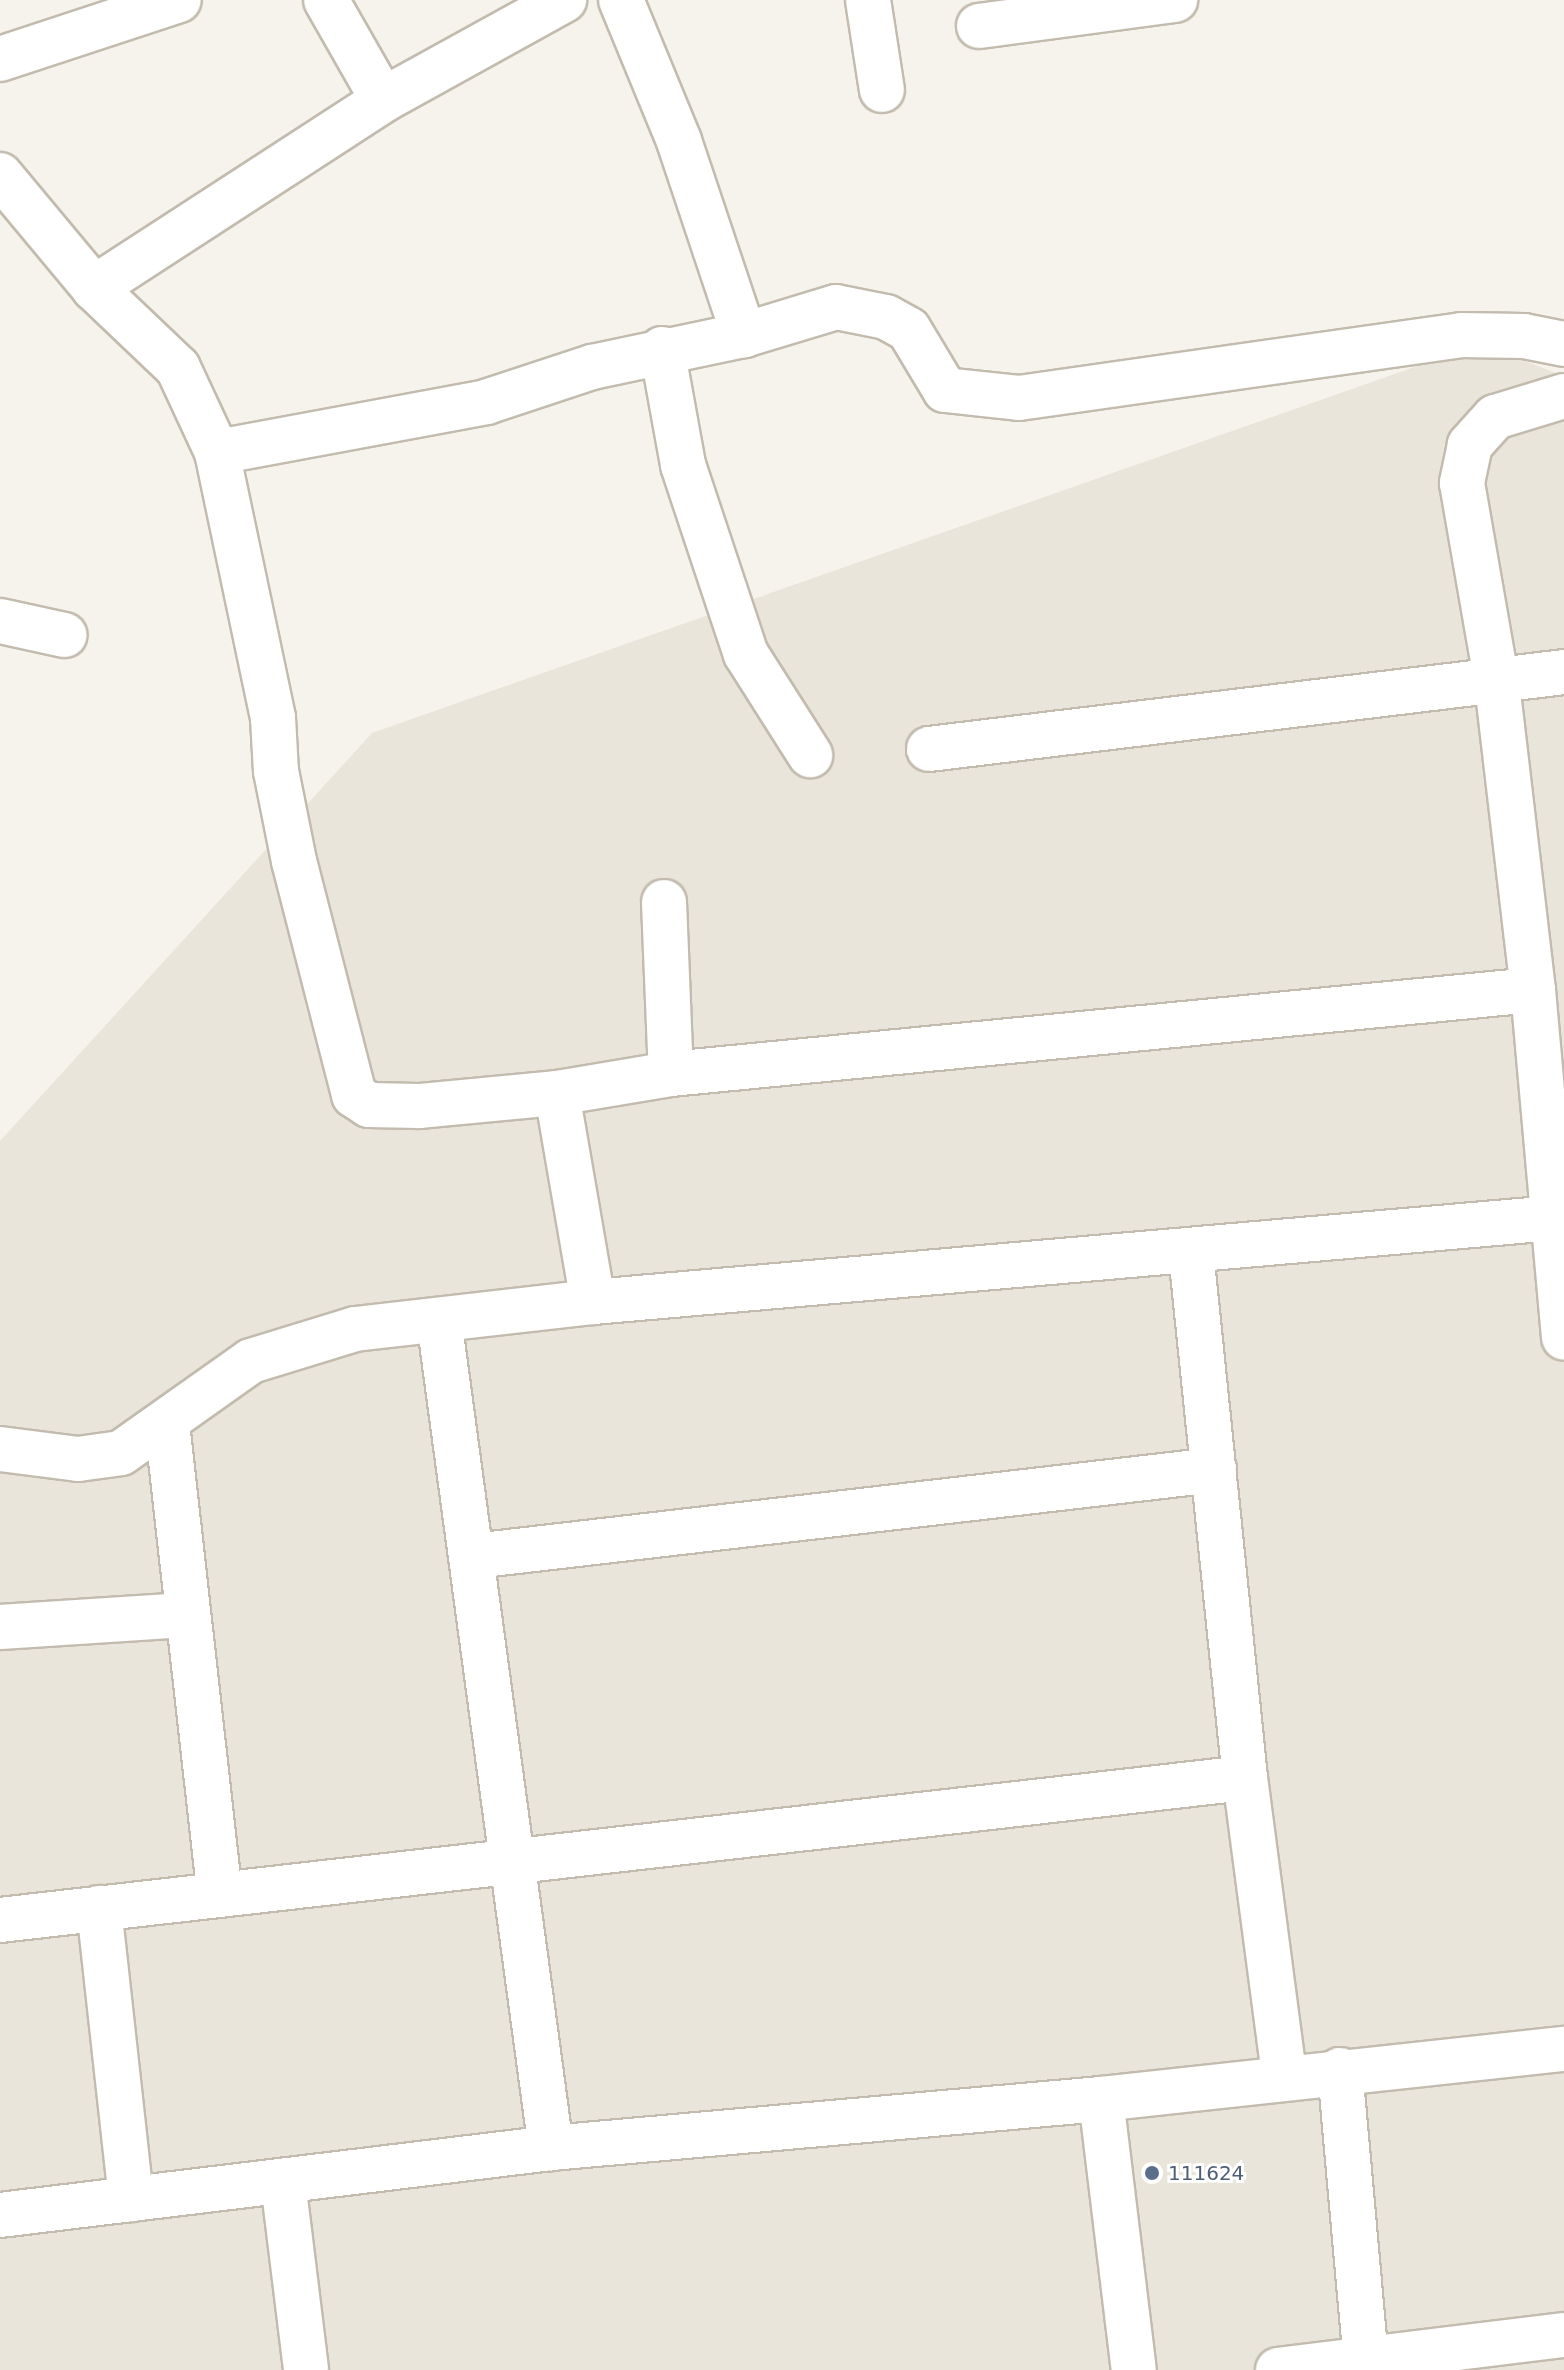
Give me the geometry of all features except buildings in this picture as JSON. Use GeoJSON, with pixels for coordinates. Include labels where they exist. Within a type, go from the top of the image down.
{"type":"FeatureCollection","features":[{"type":"Feature","properties":{"kind":"street"},"geometry":{"type":"LineString","coordinates":[[0,59],[100,12],[179,0]]}},
{"type":"Feature","properties":{"kind":"street"},"geometry":{"type":"LineString","coordinates":[[326,0],[383,100]]}},
{"type":"Feature","properties":{"kind":"street"},"geometry":{"type":"LineString","coordinates":[[94,288],[383,100],[564,0]]}},
{"type":"Feature","properties":{"kind":"street"},"geometry":{"type":"LineString","coordinates":[[621,0],[679,141],[744,335]]}},
{"type":"Feature","properties":{"kind":"street"},"geometry":{"type":"LineString","coordinates":[[868,0],[882,90]]}},
{"type":"Feature","properties":{"kind":"street"},"geometry":{"type":"LineString","coordinates":[[979,26],[1175,0]]}},
{"type":"Feature","properties":{"kind":"street"},"geometry":{"type":"LineString","coordinates":[[0,175],[94,288],[178,368],[217,452],[273,718],[276,771],[291,846],[354,1095],[369,1105],[419,1106],[557,1093],[671,1074],[1533,990]]}},
{"type":"Feature","properties":{"kind":"street"},"geometry":{"type":"LineString","coordinates":[[217,452],[486,402],[662,349],[744,335],[836,307],[886,317],[909,330],[945,390],[1019,398],[1461,335],[1524,336],[1564,344]]}},
{"type":"Feature","properties":{"kind":"street"},"geometry":{"type":"LineString","coordinates":[[662,349],[683,465],[746,654],[810,755]]}},
{"type":"Feature","properties":{"kind":"street"},"geometry":{"type":"LineString","coordinates":[[1564,396],[1495,417],[1470,445],[1462,483],[1497,684],[1558,1218],[1564,1338]]}},
{"type":"Feature","properties":{"kind":"street"},"geometry":{"type":"LineString","coordinates":[[0,621],[64,635]]}},
{"type":"Feature","properties":{"kind":"street"},"geometry":{"type":"LineString","coordinates":[[929,749],[1205,712],[1497,684],[1564,672]]}},
{"type":"Feature","properties":{"kind":"street"},"geometry":{"type":"LineString","coordinates":[[664,902],[671,1074]]}},
{"type":"Feature","properties":{"kind":"street"},"geometry":{"type":"LineString","coordinates":[[557,1093],[593,1302]]}},
{"type":"Feature","properties":{"kind":"street"},"geometry":{"type":"LineString","coordinates":[[0,1449],[78,1459],[121,1453],[167,1424],[251,1361],[355,1329],[593,1302],[1191,1253],[1558,1218]]}},
{"type":"Feature","properties":{"kind":"street"},"geometry":{"type":"LineString","coordinates":[[1191,1253],[1245,1778],[1284,2076]]}},
{"type":"Feature","properties":{"kind":"street"},"geometry":{"type":"LineString","coordinates":[[439,1320],[474,1556],[551,2148]]}},
{"type":"Feature","properties":{"kind":"street"},"geometry":{"type":"LineString","coordinates":[[167,1424],[220,1894]]}},
{"type":"Feature","properties":{"kind":"street"},"geometry":{"type":"LineString","coordinates":[[474,1556],[1214,1470]]}},
{"type":"Feature","properties":{"kind":"street"},"geometry":{"type":"LineString","coordinates":[[0,1627],[187,1615]]}},
{"type":"Feature","properties":{"kind":"street"},"geometry":{"type":"LineString","coordinates":[[0,1920],[1245,1778]]}},
{"type":"Feature","properties":{"kind":"street"},"geometry":{"type":"LineString","coordinates":[[99,1908],[131,2199]]}},
{"type":"Feature","properties":{"kind":"street"},"geometry":{"type":"LineString","coordinates":[[0,2215],[551,2148],[1101,2099],[1284,2076],[1564,2049]]}},
{"type":"Feature","properties":{"kind":"street"},"geometry":{"type":"LineString","coordinates":[[1340,2070],[1367,2364]]}},
{"type":"Feature","properties":{"kind":"street"},"geometry":{"type":"LineString","coordinates":[[1101,2099],[1134,2370]]}},
{"type":"Feature","properties":{"kind":"street"},"geometry":{"type":"LineString","coordinates":[[283,2182],[306,2370]]}},
{"type":"Feature","properties":{"kind":"street"},"geometry":{"type":"LineString","coordinates":[[1278,2370],[1367,2364],[1564,2335]]}},
{"type":"Feature","properties":{"kind":"shaded area"},"geometry":{"type":"Polygon","coordinates":[[[1480,344],[1564,376],[1564,2370],[0,2370],[0,1141],[372,733],[1480,344]]]}},
{"type":"Feature","properties":{"kind":"place","name":"111624"},"geometry":{"type":"Point","coordinates":[1152,2173]}}]}
